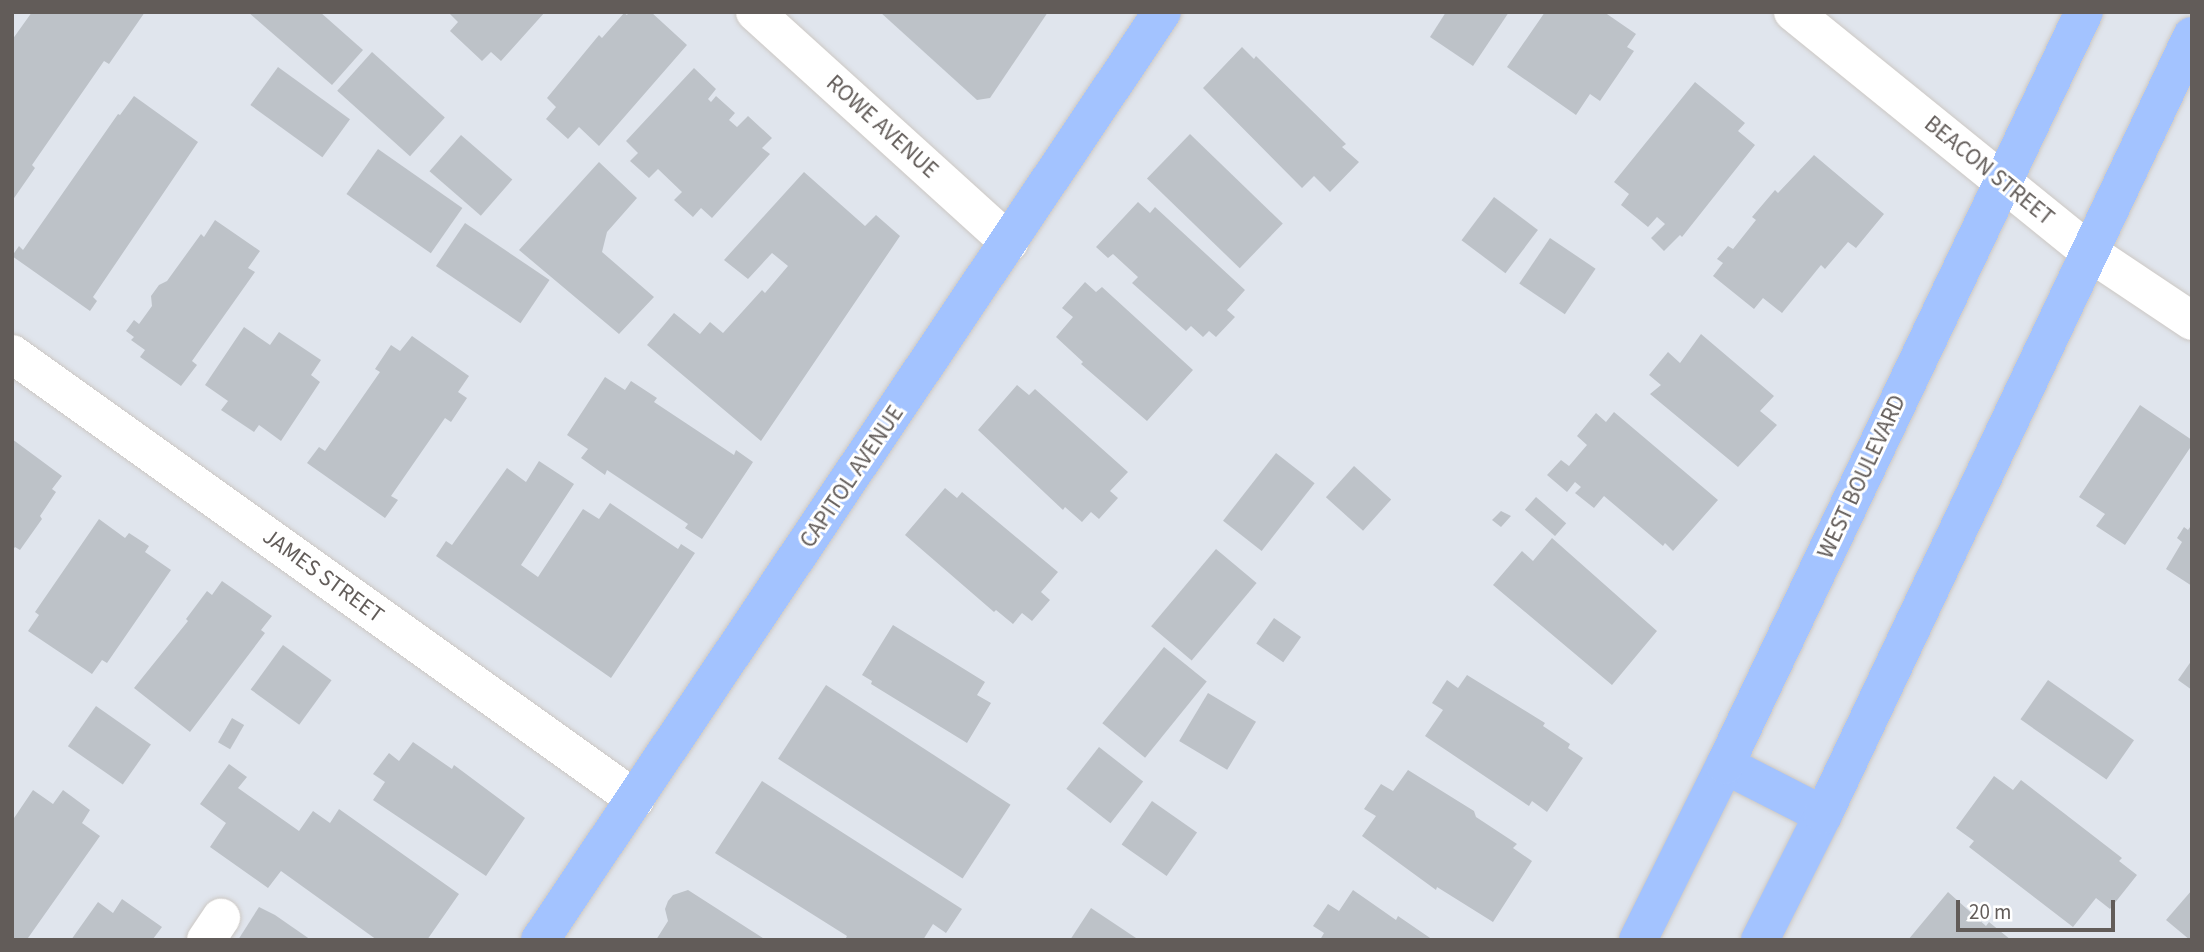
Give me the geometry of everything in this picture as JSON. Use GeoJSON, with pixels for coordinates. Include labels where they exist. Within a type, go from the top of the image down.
{"type":"FeatureCollection","features":[{"type":"Feature","properties":{"kind":"main road","name":"CAPITOL AVENUE"},"geometry":{"type":"LineString","coordinates":[[540,940],[1162,12]]}},
{"type":"Feature","properties":{"kind":"main road","name":"WEST BOULEVARD"},"geometry":{"type":"LineString","coordinates":[[1638,940],[1725,765],[2084,12]]}},
{"type":"Feature","properties":{"kind":"main road"},"geometry":{"type":"LineString","coordinates":[[1760,940],[1823,815],[2192,36]]}},
{"type":"Feature","properties":{"kind":"main road"},"geometry":{"type":"LineString","coordinates":[[1725,765],[1823,815]]}},
{"type":"Feature","properties":{"kind":"street","name":"ROWE AVENUE"},"geometry":{"type":"LineString","coordinates":[[755,12],[1009,242]]}},
{"type":"Feature","properties":{"kind":"street","name":"BEACON STREET"},"geometry":{"type":"LineString","coordinates":[[1793,12],[2089,252],[2192,321]]}},
{"type":"Feature","properties":{"kind":"street","name":"JAMES STREET"},"geometry":{"type":"LineString","coordinates":[[12,354],[635,799]]}},
{"type":"Feature","properties":{"kind":"building"},"geometry":{"type":"Polygon","coordinates":[[[32,12],[145,12],[109,64],[104,61],[32,165],[35,168],[12,201],[12,40],[32,12]]]}},
{"type":"Feature","properties":{"kind":"building"},"geometry":{"type":"Polygon","coordinates":[[[248,12],[320,12],[363,50],[332,85],[248,12]]]}},
{"type":"Feature","properties":{"kind":"building"},"geometry":{"type":"Polygon","coordinates":[[[448,12],[545,12],[501,61],[491,52],[482,61],[450,31],[458,22],[448,12]]]}},
{"type":"Feature","properties":{"kind":"building"},"geometry":{"type":"Polygon","coordinates":[[[629,12],[651,12],[687,45],[599,146],[579,127],[568,139],[546,119],[556,107],[547,98],[599,35],[602,38],[624,13],[627,15],[629,12]]]}},
{"type":"Feature","properties":{"kind":"building"},"geometry":{"type":"Polygon","coordinates":[[[880,12],[1048,12],[990,98],[977,100],[880,12]]]}},
{"type":"Feature","properties":{"kind":"building"},"geometry":{"type":"Polygon","coordinates":[[[1446,12],[1509,12],[1473,66],[1430,37],[1446,12]]]}},
{"type":"Feature","properties":{"kind":"building"},"geometry":{"type":"Polygon","coordinates":[[[1545,12],[1604,12],[1636,34],[1627,47],[1634,51],[1600,101],[1590,94],[1576,115],[1507,67],[1545,12]]]}},
{"type":"Feature","properties":{"kind":"building"},"geometry":{"type":"Polygon","coordinates":[[[1242,47],[1254,59],[1256,56],[1346,144],[1342,147],[1359,162],[1330,192],[1314,176],[1302,188],[1203,88],[1242,47]]]}},
{"type":"Feature","properties":{"kind":"building"},"geometry":{"type":"Polygon","coordinates":[[[372,52],[445,118],[410,156],[337,91],[372,52]]]}},
{"type":"Feature","properties":{"kind":"building"},"geometry":{"type":"Polygon","coordinates":[[[278,67],[350,119],[322,157],[250,105],[278,67]]]}},
{"type":"Feature","properties":{"kind":"building"},"geometry":{"type":"Polygon","coordinates":[[[694,68],[716,89],[708,99],[711,102],[716,96],[735,113],[729,120],[737,127],[748,116],[772,138],[762,148],[770,154],[712,218],[701,208],[693,217],[674,200],[682,192],[658,169],[649,178],[630,161],[638,153],[626,141],[694,68]]]}},
{"type":"Feature","properties":{"kind":"building"},"geometry":{"type":"Polygon","coordinates":[[[1695,82],[1745,123],[1738,131],[1755,145],[1682,237],[1680,235],[1664,251],[1651,238],[1665,224],[1657,217],[1648,227],[1621,205],[1629,194],[1614,182],[1695,82]]]}},
{"type":"Feature","properties":{"kind":"building"},"geometry":{"type":"Polygon","coordinates":[[[134,96],[198,142],[93,297],[97,301],[90,311],[12,256],[19,246],[23,250],[118,114],[120,115],[134,96]]]}},
{"type":"Feature","properties":{"kind":"building"},"geometry":{"type":"Polygon","coordinates":[[[1190,134],[1283,224],[1240,268],[1147,179],[1190,134]]]}},
{"type":"Feature","properties":{"kind":"building"},"geometry":{"type":"Polygon","coordinates":[[[461,135],[512,180],[481,216],[430,171],[461,135]]]}},
{"type":"Feature","properties":{"kind":"building"},"geometry":{"type":"Polygon","coordinates":[[[378,149],[462,208],[431,253],[346,194],[378,149]]]}},
{"type":"Feature","properties":{"kind":"building"},"geometry":{"type":"Polygon","coordinates":[[[1814,155],[1884,214],[1856,248],[1848,242],[1825,269],[1821,265],[1782,313],[1763,298],[1754,309],[1713,276],[1723,263],[1717,259],[1728,246],[1733,249],[1756,220],[1752,217],[1775,190],[1778,193],[1814,155]]]}},
{"type":"Feature","properties":{"kind":"building"},"geometry":{"type":"Polygon","coordinates":[[[599,162],[637,198],[607,232],[602,252],[654,297],[619,334],[519,250],[599,162]]]}},
{"type":"Feature","properties":{"kind":"building"},"geometry":{"type":"Polygon","coordinates":[[[804,172],[865,226],[876,215],[900,236],[761,441],[647,345],[674,313],[700,334],[710,322],[723,333],[762,290],[765,293],[788,266],[772,253],[748,279],[724,260],[804,172]]]}},
{"type":"Feature","properties":{"kind":"building"},"geometry":{"type":"Polygon","coordinates":[[[1494,197],[1538,230],[1505,273],[1462,240],[1494,197]]]}},
{"type":"Feature","properties":{"kind":"building"},"geometry":{"type":"Polygon","coordinates":[[[1138,202],[1150,213],[1155,207],[1245,290],[1227,310],[1235,317],[1216,337],[1209,331],[1203,337],[1191,326],[1186,331],[1132,283],[1138,277],[1113,254],[1108,258],[1096,247],[1138,202]]]}},
{"type":"Feature","properties":{"kind":"building"},"geometry":{"type":"Polygon","coordinates":[[[215,220],[260,251],[248,268],[255,272],[192,361],[197,365],[181,386],[140,357],[145,350],[131,340],[134,337],[126,331],[134,320],[139,324],[152,306],[151,296],[159,285],[167,281],[201,234],[204,237],[215,220]]]}},
{"type":"Feature","properties":{"kind":"building"},"geometry":{"type":"Polygon","coordinates":[[[465,223],[550,280],[520,323],[436,266],[465,223]]]}},
{"type":"Feature","properties":{"kind":"building"},"geometry":{"type":"Polygon","coordinates":[[[1550,238],[1596,269],[1565,314],[1519,284],[1550,238]]]}},
{"type":"Feature","properties":{"kind":"building"},"geometry":{"type":"Polygon","coordinates":[[[1085,282],[1096,292],[1102,287],[1193,370],[1147,421],[1081,364],[1083,362],[1056,337],[1073,317],[1062,308],[1085,282]]]}},
{"type":"Feature","properties":{"kind":"building"},"geometry":{"type":"Polygon","coordinates":[[[244,327],[270,345],[279,332],[321,360],[311,375],[320,382],[281,441],[259,425],[254,432],[221,410],[228,401],[205,385],[244,327]]]}},
{"type":"Feature","properties":{"kind":"building"},"geometry":{"type":"Polygon","coordinates":[[[1701,334],[1774,396],[1760,411],[1777,425],[1738,467],[1650,394],[1661,385],[1649,375],[1668,352],[1680,363],[1701,334]]]}},
{"type":"Feature","properties":{"kind":"building"},"geometry":{"type":"Polygon","coordinates":[[[412,336],[469,376],[458,392],[467,398],[451,422],[445,418],[391,496],[398,500],[385,518],[307,463],[319,447],[325,451],[380,372],[375,369],[391,345],[400,351],[412,336]]]}},
{"type":"Feature","properties":{"kind":"building"},"geometry":{"type":"Polygon","coordinates":[[[605,377],[625,390],[631,381],[657,398],[654,402],[734,455],[736,450],[753,462],[702,539],[685,528],[688,524],[607,470],[605,475],[581,458],[588,449],[567,435],[605,377]]]}},
{"type":"Feature","properties":{"kind":"building"},"geometry":{"type":"Polygon","coordinates":[[[1017,385],[1029,395],[1035,389],[1128,472],[1110,491],[1118,498],[1099,519],[1091,512],[1082,522],[1065,507],[1063,510],[978,430],[1017,385]]]}},
{"type":"Feature","properties":{"kind":"building"},"geometry":{"type":"Polygon","coordinates":[[[2140,405],[2192,440],[2192,445],[2125,545],[2096,526],[2105,514],[2079,497],[2140,405]]]}},
{"type":"Feature","properties":{"kind":"building"},"geometry":{"type":"Polygon","coordinates":[[[1614,412],[1718,500],[1673,551],[1665,543],[1663,546],[1604,496],[1594,508],[1575,493],[1581,487],[1575,482],[1567,492],[1547,475],[1561,460],[1569,466],[1587,445],[1577,436],[1596,413],[1606,422],[1614,412]]]}},
{"type":"Feature","properties":{"kind":"building"},"geometry":{"type":"Polygon","coordinates":[[[12,439],[62,476],[52,489],[56,492],[40,516],[42,519],[20,550],[15,547],[12,551],[12,439]]]}},
{"type":"Feature","properties":{"kind":"building"},"geometry":{"type":"Polygon","coordinates":[[[1276,453],[1315,483],[1262,551],[1223,521],[1276,453]]]}},
{"type":"Feature","properties":{"kind":"building"},"geometry":{"type":"Polygon","coordinates":[[[539,461],[574,484],[521,565],[538,577],[583,509],[599,519],[610,503],[678,549],[681,544],[695,553],[611,678],[436,556],[446,541],[452,545],[507,468],[526,482],[539,461]]]}},
{"type":"Feature","properties":{"kind":"building"},"geometry":{"type":"Polygon","coordinates":[[[1354,466],[1391,499],[1363,531],[1326,497],[1354,466]]]}},
{"type":"Feature","properties":{"kind":"building"},"geometry":{"type":"Polygon","coordinates":[[[945,488],[957,498],[962,492],[1058,572],[1041,592],[1050,600],[1032,621],[1022,613],[1013,624],[996,610],[994,612],[905,535],[945,488]]]}},
{"type":"Feature","properties":{"kind":"building"},"geometry":{"type":"Polygon","coordinates":[[[1536,497],[1566,523],[1555,536],[1525,510],[1536,497]]]}},
{"type":"Feature","properties":{"kind":"building"},"geometry":{"type":"Polygon","coordinates":[[[1501,511],[1511,516],[1501,527],[1492,520],[1501,511]]]}},
{"type":"Feature","properties":{"kind":"building"},"geometry":{"type":"Polygon","coordinates":[[[99,519],[125,538],[129,533],[149,546],[145,552],[171,570],[107,663],[102,660],[92,674],[28,631],[39,615],[35,612],[99,519]]]}},
{"type":"Feature","properties":{"kind":"building"},"geometry":{"type":"Polygon","coordinates":[[[2192,524],[2192,586],[2166,569],[2182,542],[2177,538],[2184,527],[2188,530],[2192,524]]]}},
{"type":"Feature","properties":{"kind":"building"},"geometry":{"type":"Polygon","coordinates":[[[1552,538],[1657,631],[1612,685],[1493,585],[1522,551],[1533,561],[1552,538]]]}},
{"type":"Feature","properties":{"kind":"building"},"geometry":{"type":"Polygon","coordinates":[[[1216,549],[1257,583],[1192,660],[1151,626],[1216,549]]]}},
{"type":"Feature","properties":{"kind":"building"},"geometry":{"type":"Polygon","coordinates":[[[222,581],[272,616],[261,630],[265,633],[190,732],[134,688],[188,621],[186,619],[207,591],[212,595],[222,581]]]}},
{"type":"Feature","properties":{"kind":"building"},"geometry":{"type":"Polygon","coordinates":[[[1274,618],[1301,637],[1283,662],[1256,643],[1274,618]]]}},
{"type":"Feature","properties":{"kind":"building"},"geometry":{"type":"Polygon","coordinates":[[[893,625],[985,682],[977,695],[991,703],[967,743],[871,684],[872,681],[862,675],[893,625]]]}},
{"type":"Feature","properties":{"kind":"building"},"geometry":{"type":"Polygon","coordinates":[[[283,645],[332,680],[299,725],[251,689],[283,645]]]}},
{"type":"Feature","properties":{"kind":"building"},"geometry":{"type":"Polygon","coordinates":[[[1164,647],[1207,682],[1145,758],[1102,723],[1164,647]]]}},
{"type":"Feature","properties":{"kind":"building"},"geometry":{"type":"Polygon","coordinates":[[[2192,660],[2192,690],[2178,680],[2192,660]]]}},
{"type":"Feature","properties":{"kind":"building"},"geometry":{"type":"Polygon","coordinates":[[[1467,675],[1545,723],[1543,726],[1570,744],[1568,748],[1583,758],[1547,812],[1532,801],[1529,806],[1425,736],[1443,710],[1432,703],[1447,680],[1458,688],[1467,675]]]}},
{"type":"Feature","properties":{"kind":"building"},"geometry":{"type":"Polygon","coordinates":[[[2048,680],[2134,740],[2106,780],[2020,719],[2048,680]]]}},
{"type":"Feature","properties":{"kind":"building"},"geometry":{"type":"Polygon","coordinates":[[[826,685],[1011,805],[963,879],[778,759],[826,685]]]}},
{"type":"Feature","properties":{"kind":"building"},"geometry":{"type":"Polygon","coordinates":[[[1208,693],[1256,722],[1227,770],[1179,741],[1208,693]]]}},
{"type":"Feature","properties":{"kind":"building"},"geometry":{"type":"Polygon","coordinates":[[[96,706],[151,744],[123,785],[68,746],[96,706]]]}},
{"type":"Feature","properties":{"kind":"building"},"geometry":{"type":"Polygon","coordinates":[[[232,718],[244,725],[230,749],[218,742],[232,718]]]}},
{"type":"Feature","properties":{"kind":"building"},"geometry":{"type":"Polygon","coordinates":[[[413,742],[452,769],[454,765],[525,818],[486,876],[373,800],[385,782],[373,774],[389,753],[399,761],[413,742]]]}},
{"type":"Feature","properties":{"kind":"building"},"geometry":{"type":"Polygon","coordinates":[[[1099,747],[1143,781],[1110,823],[1066,789],[1099,747]]]}},
{"type":"Feature","properties":{"kind":"building"},"geometry":{"type":"Polygon","coordinates":[[[229,764],[247,777],[238,788],[299,831],[313,811],[330,823],[339,809],[459,894],[427,940],[377,940],[281,871],[268,888],[210,847],[226,823],[200,804],[229,764]]]}},
{"type":"Feature","properties":{"kind":"building"},"geometry":{"type":"Polygon","coordinates":[[[1408,770],[1474,811],[1476,817],[1517,844],[1513,848],[1532,861],[1493,922],[1437,887],[1436,890],[1362,836],[1376,816],[1364,809],[1381,784],[1393,791],[1408,770]]]}},
{"type":"Feature","properties":{"kind":"building"},"geometry":{"type":"Polygon","coordinates":[[[1994,776],[2013,790],[2021,780],[2122,858],[2119,861],[2137,875],[2110,909],[2096,898],[2073,927],[1969,847],[1974,841],[1956,828],[1994,776]]]}},
{"type":"Feature","properties":{"kind":"building"},"geometry":{"type":"Polygon","coordinates":[[[762,781],[962,909],[946,933],[933,924],[923,940],[845,940],[847,936],[715,853],[762,781]]]}},
{"type":"Feature","properties":{"kind":"building"},"geometry":{"type":"Polygon","coordinates":[[[33,790],[53,804],[63,790],[90,810],[82,823],[100,836],[28,938],[31,940],[12,940],[12,821],[33,790]]]}},
{"type":"Feature","properties":{"kind":"building"},"geometry":{"type":"Polygon","coordinates":[[[1152,801],[1197,833],[1167,876],[1122,844],[1152,801]]]}},
{"type":"Feature","properties":{"kind":"building"},"geometry":{"type":"Polygon","coordinates":[[[688,890],[766,940],[656,940],[668,921],[665,909],[668,901],[673,895],[688,890]]]}},
{"type":"Feature","properties":{"kind":"building"},"geometry":{"type":"Polygon","coordinates":[[[1353,890],[1396,920],[1398,916],[1433,940],[1320,940],[1324,933],[1313,926],[1328,904],[1339,911],[1353,890]]]}},
{"type":"Feature","properties":{"kind":"building"},"geometry":{"type":"Polygon","coordinates":[[[2192,890],[2192,940],[2190,940],[2166,920],[2192,890]]]}},
{"type":"Feature","properties":{"kind":"building"},"geometry":{"type":"Polygon","coordinates":[[[1948,892],[1986,926],[1989,922],[2011,940],[1908,940],[1948,892]]]}},
{"type":"Feature","properties":{"kind":"building"},"geometry":{"type":"Polygon","coordinates":[[[122,899],[162,927],[153,939],[71,940],[98,902],[113,913],[122,899]]]}},
{"type":"Feature","properties":{"kind":"building"},"geometry":{"type":"Polygon","coordinates":[[[259,907],[275,915],[311,940],[238,940],[259,907]]]}},
{"type":"Feature","properties":{"kind":"building"},"geometry":{"type":"Polygon","coordinates":[[[1091,908],[1136,938],[1135,940],[1070,940],[1091,908]]]}}]}
